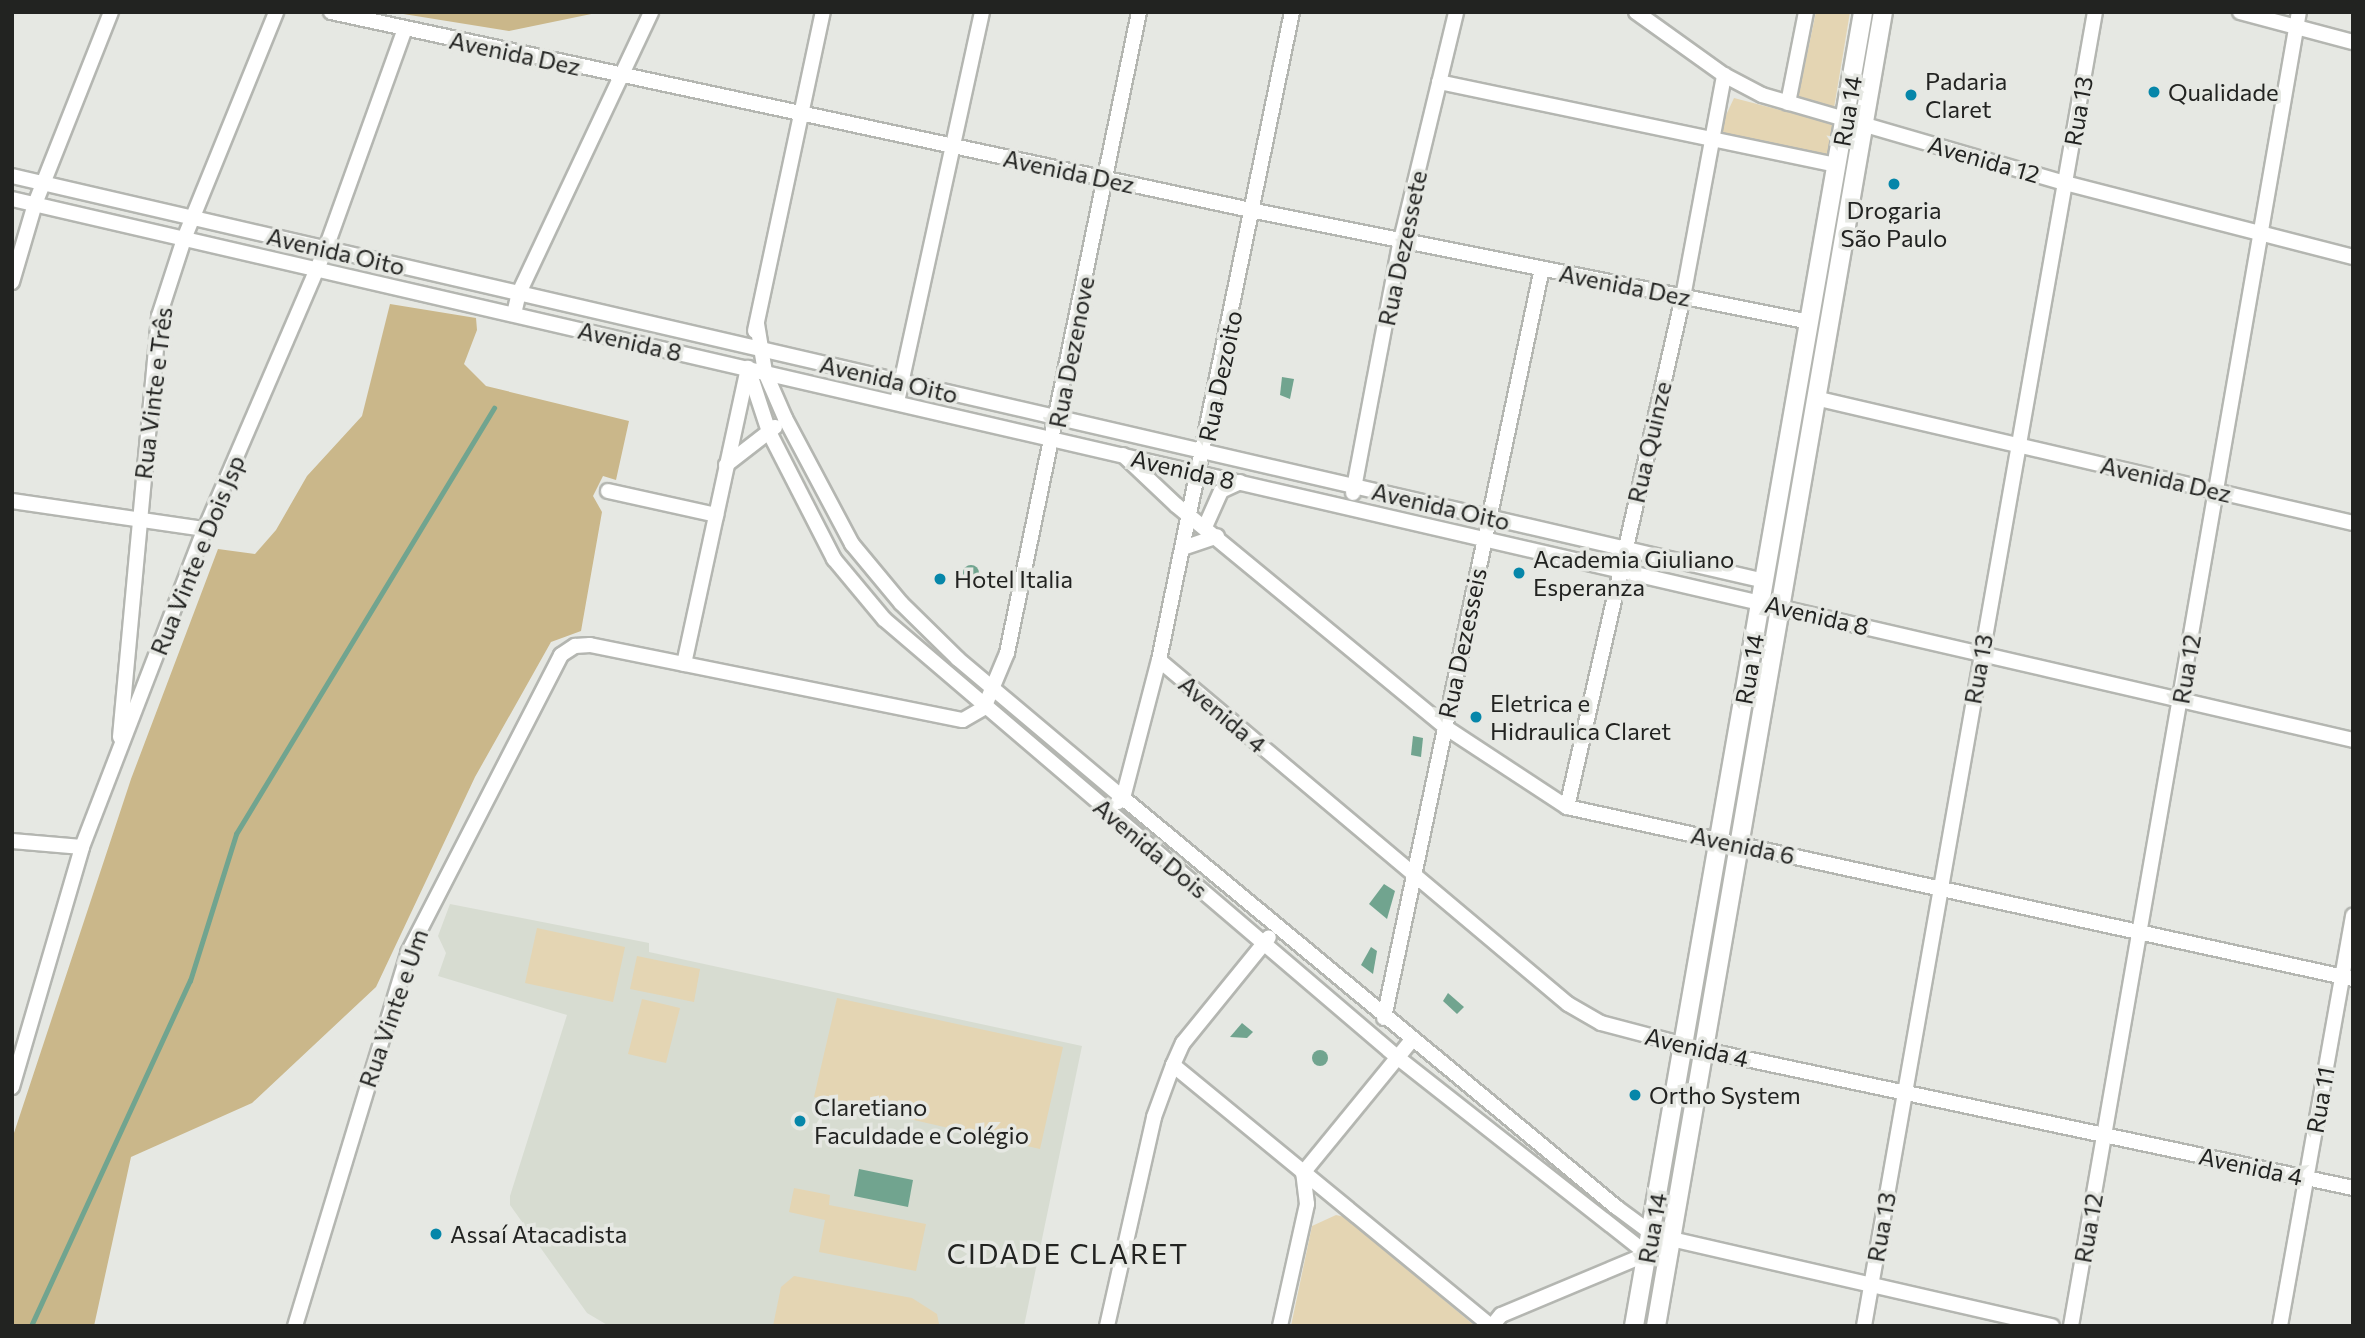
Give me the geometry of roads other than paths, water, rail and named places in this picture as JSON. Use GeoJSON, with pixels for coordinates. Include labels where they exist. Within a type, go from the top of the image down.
{"type":"FeatureCollection","features":[{"type":"Feature","properties":{"kind":"main road","name":"Rua 14"},"geometry":{"type":"LineString","coordinates":[[1634,1326],[1863,12]]}},
{"type":"Feature","properties":{"kind":"main road","name":"Rua 14"},"geometry":{"type":"LineString","coordinates":[[1656,1326],[1883,12]]}},
{"type":"Feature","properties":{"kind":"street"},"geometry":{"type":"LineString","coordinates":[[12,282],[43,183],[111,12]]}},
{"type":"Feature","properties":{"kind":"street","name":"Rua Vinte e Três"},"geometry":{"type":"LineString","coordinates":[[119,752],[138,516],[159,316],[184,239],[275,12]]}},
{"type":"Feature","properties":{"kind":"street","name":"Avenida Dez"},"geometry":{"type":"LineString","coordinates":[[331,12],[404,31],[1255,211],[1810,322]]}},
{"type":"Feature","properties":{"kind":"street"},"geometry":{"type":"LineString","coordinates":[[514,314],[519,293],[652,12]]}},
{"type":"Feature","properties":{"kind":"street"},"geometry":{"type":"LineString","coordinates":[[765,372],[757,348],[757,324],[823,12]]}},
{"type":"Feature","properties":{"kind":"street"},"geometry":{"type":"LineString","coordinates":[[897,402],[982,12]]}},
{"type":"Feature","properties":{"kind":"street","name":"Rua Dezenove"},"geometry":{"type":"LineString","coordinates":[[984,708],[1004,666],[1139,12]]}},
{"type":"Feature","properties":{"kind":"street","name":"Rua Dezoito"},"geometry":{"type":"LineString","coordinates":[[1123,798],[1159,660],[1204,451],[1255,211],[1292,12]]}},
{"type":"Feature","properties":{"kind":"street","name":"Rua Dezessete"},"geometry":{"type":"LineString","coordinates":[[1352,508],[1401,240],[1456,12]]}},
{"type":"Feature","properties":{"kind":"street","name":"Avenida 12"},"geometry":{"type":"LineString","coordinates":[[1636,12],[1724,75],[1788,103],[2065,183],[2353,257]]}},
{"type":"Feature","properties":{"kind":"street"},"geometry":{"type":"LineString","coordinates":[[1788,103],[1806,12]]}},
{"type":"Feature","properties":{"kind":"street","name":"Rua 13"},"geometry":{"type":"LineString","coordinates":[[1864,1326],[2095,12]]}},
{"type":"Feature","properties":{"kind":"street"},"geometry":{"type":"LineString","coordinates":[[2239,12],[2297,19],[2353,42]]}},
{"type":"Feature","properties":{"kind":"street","name":"Rua 12"},"geometry":{"type":"LineString","coordinates":[[2071,1326],[2297,19]]}},
{"type":"Feature","properties":{"kind":"street","name":"Rua Vinte e Dois Jsp"},"geometry":{"type":"LineString","coordinates":[[12,1087],[82,847],[205,529],[326,248],[404,31]]}},
{"type":"Feature","properties":{"kind":"street","name":"Rua Quinze"},"geometry":{"type":"LineString","coordinates":[[1567,807],[1623,548],[1683,297],[1724,75]]}},
{"type":"Feature","properties":{"kind":"street"},"geometry":{"type":"LineString","coordinates":[[1439,82],[1837,165]]}},
{"type":"Feature","properties":{"kind":"street","name":"Avenida Oito"},"geometry":{"type":"LineString","coordinates":[[12,176],[1765,581]]}},
{"type":"Feature","properties":{"kind":"street","name":"Avenida 8"},"geometry":{"type":"LineString","coordinates":[[12,199],[2353,740]]}},
{"type":"Feature","properties":{"kind":"street","name":"Rua Dezesseis"},"geometry":{"type":"LineString","coordinates":[[1384,1018],[1542,268]]}},
{"type":"Feature","properties":{"kind":"street"},"geometry":{"type":"LineString","coordinates":[[594,333],[598,311]]}},
{"type":"Feature","properties":{"kind":"street"},"geometry":{"type":"LineString","coordinates":[[757,348],[748,368],[684,664],[963,720],[984,708]]}},
{"type":"Feature","properties":{"kind":"street","name":"Avenida Dois"},"geometry":{"type":"LineString","coordinates":[[748,368],[769,432],[834,559],[884,619],[984,708],[1397,1057],[1647,1254]]}},
{"type":"Feature","properties":{"kind":"street","name":"Avenida Dois"},"geometry":{"type":"LineString","coordinates":[[765,372],[785,418],[852,544],[901,603],[993,688],[1384,1018],[1651,1233]]}},
{"type":"Feature","properties":{"kind":"street","name":"Avenida Dez"},"geometry":{"type":"LineString","coordinates":[[1815,398],[2353,523]]}},
{"type":"Feature","properties":{"kind":"street"},"geometry":{"type":"LineString","coordinates":[[726,465],[785,418]]}},
{"type":"Feature","properties":{"kind":"street","name":"Avenida 6"},"geometry":{"type":"LineString","coordinates":[[1122,454],[1189,516],[1445,727],[1567,807],[2347,978]]}},
{"type":"Feature","properties":{"kind":"street"},"geometry":{"type":"LineString","coordinates":[[1183,548],[1211,532],[1221,491],[1240,482]]}},
{"type":"Feature","properties":{"kind":"street"},"geometry":{"type":"LineString","coordinates":[[608,491],[716,515]]}},
{"type":"Feature","properties":{"kind":"street"},"geometry":{"type":"LineString","coordinates":[[12,501],[138,516],[205,529]]}},
{"type":"Feature","properties":{"kind":"street","name":"Rua Vinte e Um"},"geometry":{"type":"LineString","coordinates":[[295,1326],[408,953],[553,666],[569,649],[583,644],[684,664]]}},
{"type":"Feature","properties":{"kind":"street","name":"Avenida 4"},"geometry":{"type":"LineString","coordinates":[[1159,660],[1568,1004],[1601,1023],[1704,1050],[1905,1090],[2104,1136],[2353,1188]]}},
{"type":"Feature","properties":{"kind":"street"},"geometry":{"type":"LineString","coordinates":[[1106,811],[1123,798]]}},
{"type":"Feature","properties":{"kind":"street"},"geometry":{"type":"LineString","coordinates":[[1128,828],[1140,813]]}},
{"type":"Feature","properties":{"kind":"street"},"geometry":{"type":"LineString","coordinates":[[12,841],[82,847]]}},
{"type":"Feature","properties":{"kind":"street","name":"Rua 11"},"geometry":{"type":"LineString","coordinates":[[2280,1326],[2306,1178],[2347,978],[2353,915]]}},
{"type":"Feature","properties":{"kind":"street"},"geometry":{"type":"LineString","coordinates":[[1107,1326],[1154,1117],[1173,1065],[1183,1043],[1277,928]]}},
{"type":"Feature","properties":{"kind":"street"},"geometry":{"type":"LineString","coordinates":[[1280,1326],[1307,1204],[1303,1173],[1412,1041]]}},
{"type":"Feature","properties":{"kind":"street"},"geometry":{"type":"LineString","coordinates":[[1173,1065],[1491,1326],[1501,1315],[1647,1254]]}},
{"type":"Feature","properties":{"kind":"street"},"geometry":{"type":"LineString","coordinates":[[1651,1233],[2052,1326]]}},
{"type":"Feature","properties":{"kind":"waterway"},"geometry":{"type":"LineString","coordinates":[[31,1326],[190,981],[236,834],[494,408]]}},
{"type":"Feature","properties":{"kind":"place","name":"Qualidade"},"geometry":{"type":"Point","coordinates":[2154,92]}},
{"type":"Feature","properties":{"kind":"place","name":"Padaria Claret"},"geometry":{"type":"Point","coordinates":[1911,95]}},
{"type":"Feature","properties":{"kind":"place","name":"Drogaria São Paulo"},"geometry":{"type":"Point","coordinates":[1894,184]}},
{"type":"Feature","properties":{"kind":"place","name":"Academia Giuliano Esperanza"},"geometry":{"type":"Point","coordinates":[1519,573]}},
{"type":"Feature","properties":{"kind":"place","name":"Hotel Italia"},"geometry":{"type":"Point","coordinates":[940,579]}},
{"type":"Feature","properties":{"kind":"place","name":"Eletrica e Hidraulica Claret"},"geometry":{"type":"Point","coordinates":[1476,717]}},
{"type":"Feature","properties":{"kind":"place","name":"Ortho System"},"geometry":{"type":"Point","coordinates":[1635,1095]}},
{"type":"Feature","properties":{"kind":"place","name":"Claretiano Faculdade e Colégio"},"geometry":{"type":"Point","coordinates":[800,1121]}},
{"type":"Feature","properties":{"kind":"place","name":"Assaí Atacadista"},"geometry":{"type":"Point","coordinates":[436,1234]}},
{"type":"Feature","properties":{"kind":"district","name":"CIDADE CLARET"},"geometry":{"type":"Point","coordinates":[1068,1253]}}]}
